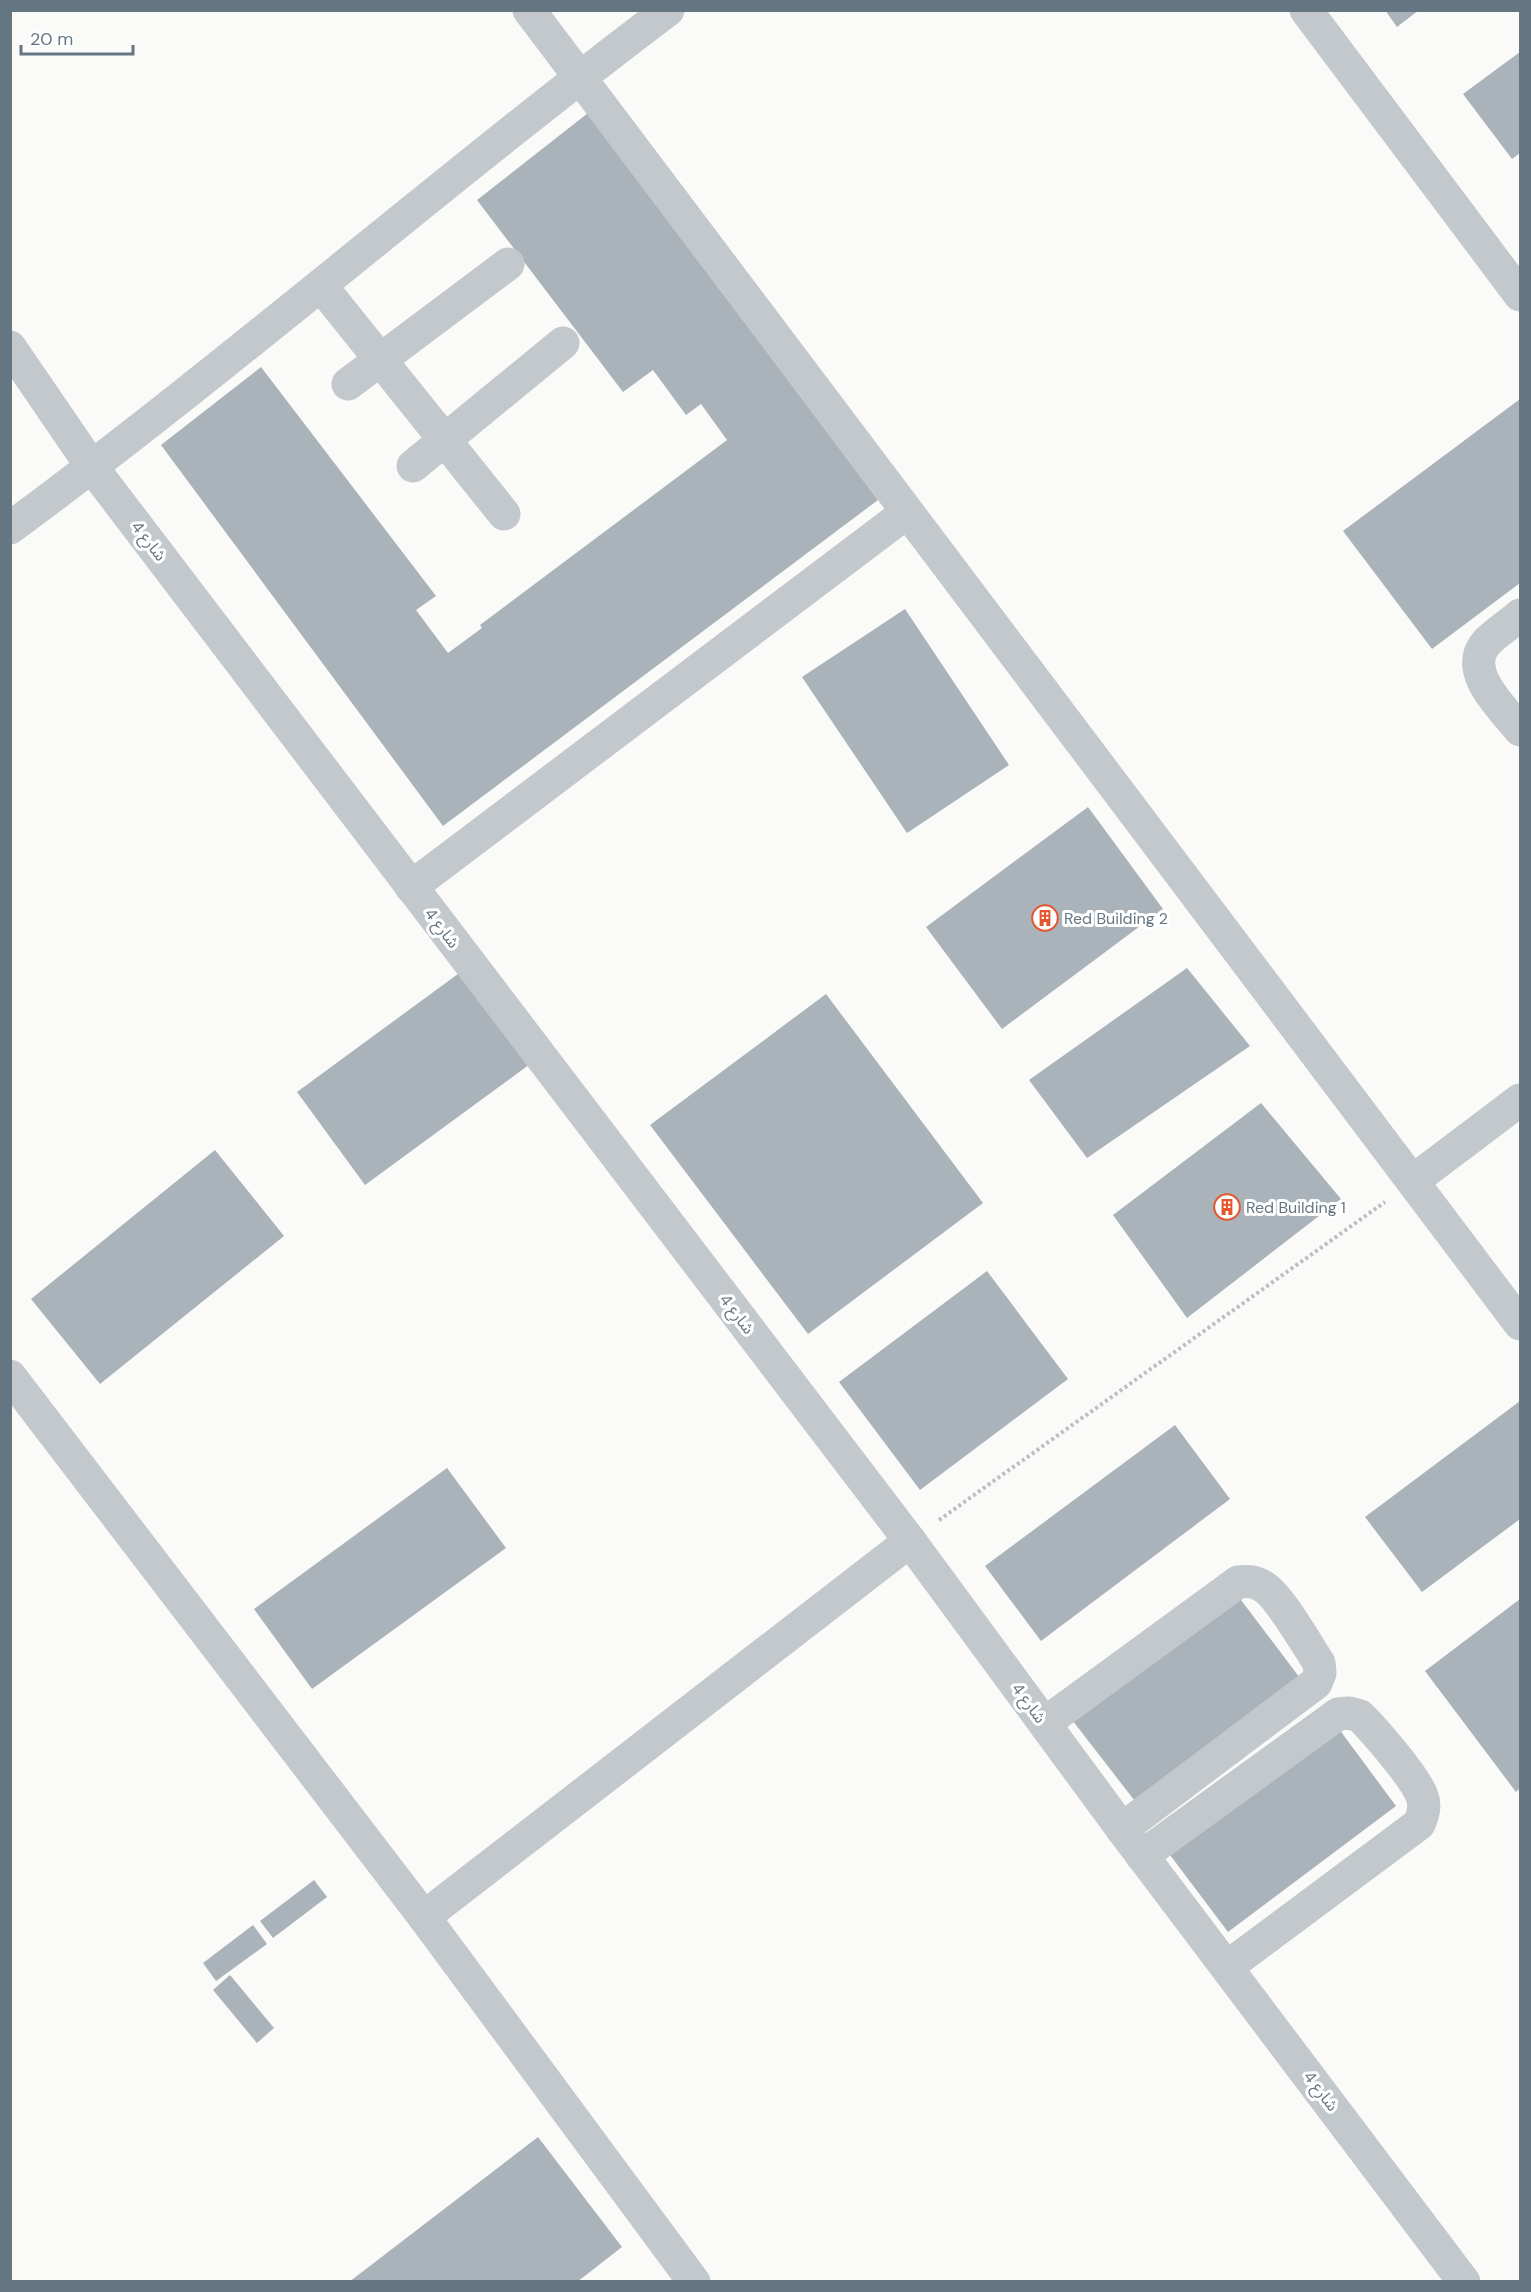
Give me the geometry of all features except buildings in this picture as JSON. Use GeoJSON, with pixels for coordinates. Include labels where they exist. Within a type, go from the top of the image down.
{"type":"FeatureCollection","features":[{"type":"Feature","properties":{"kind":"street"},"geometry":{"type":"LineString","coordinates":[[529,10],[906,513],[1521,1324]]}},
{"type":"Feature","properties":{"kind":"street"},"geometry":{"type":"LineString","coordinates":[[10,528],[92,467],[322,287],[580,77],[668,10]]}},
{"type":"Feature","properties":{"kind":"street"},"geometry":{"type":"LineString","coordinates":[[1306,10],[1521,295]]}},
{"type":"Feature","properties":{"kind":"street"},"geometry":{"type":"LineString","coordinates":[[348,384],[508,264]]}},
{"type":"Feature","properties":{"kind":"street"},"geometry":{"type":"LineString","coordinates":[[322,287],[504,514]]}},
{"type":"Feature","properties":{"kind":"street"},"geometry":{"type":"LineString","coordinates":[[413,466],[563,343]]}},
{"type":"Feature","properties":{"kind":"street","name":"شارع 4"},"geometry":{"type":"LineString","coordinates":[[10,347],[92,467],[910,1541],[1122,1830],[1464,2282]]}},
{"type":"Feature","properties":{"kind":"street"},"geometry":{"type":"LineString","coordinates":[[411,887],[906,513]]}},
{"type":"Feature","properties":{"kind":"street"},"geometry":{"type":"LineString","coordinates":[[1521,615],[1485,644],[1479,665],[1486,686],[1521,730]]}},
{"type":"Feature","properties":{"kind":"street"},"geometry":{"type":"LineString","coordinates":[[1414,1180],[1521,1100]]}},
{"type":"Feature","properties":{"kind":"street"},"geometry":{"type":"LineString","coordinates":[[10,1376],[424,1917],[694,2282]]}},
{"type":"Feature","properties":{"kind":"street"},"geometry":{"type":"LineString","coordinates":[[424,1917],[910,1541]]}},
{"type":"Feature","properties":{"kind":"street"},"geometry":{"type":"LineString","coordinates":[[1045,1723],[1238,1582],[1252,1581],[1266,1588],[1276,1599],[1319,1663],[1320,1673],[1316,1683],[1122,1830]]}},
{"type":"Feature","properties":{"kind":"street"},"geometry":{"type":"LineString","coordinates":[[1142,1856],[1338,1714],[1349,1713],[1360,1716],[1408,1775],[1422,1796],[1424,1810],[1419,1824],[1227,1967]]}},
{"type":"Feature","properties":{"kind":"path"},"geometry":{"type":"LineString","coordinates":[[910,1541],[1414,1180]]}},
{"type":"Feature","properties":{"kind":"place","name":"Red Building 2"},"geometry":{"type":"Point","coordinates":[1045,918]}},
{"type":"Feature","properties":{"kind":"place","name":"Red Building 1"},"geometry":{"type":"Point","coordinates":[1227,1207]}}]}
